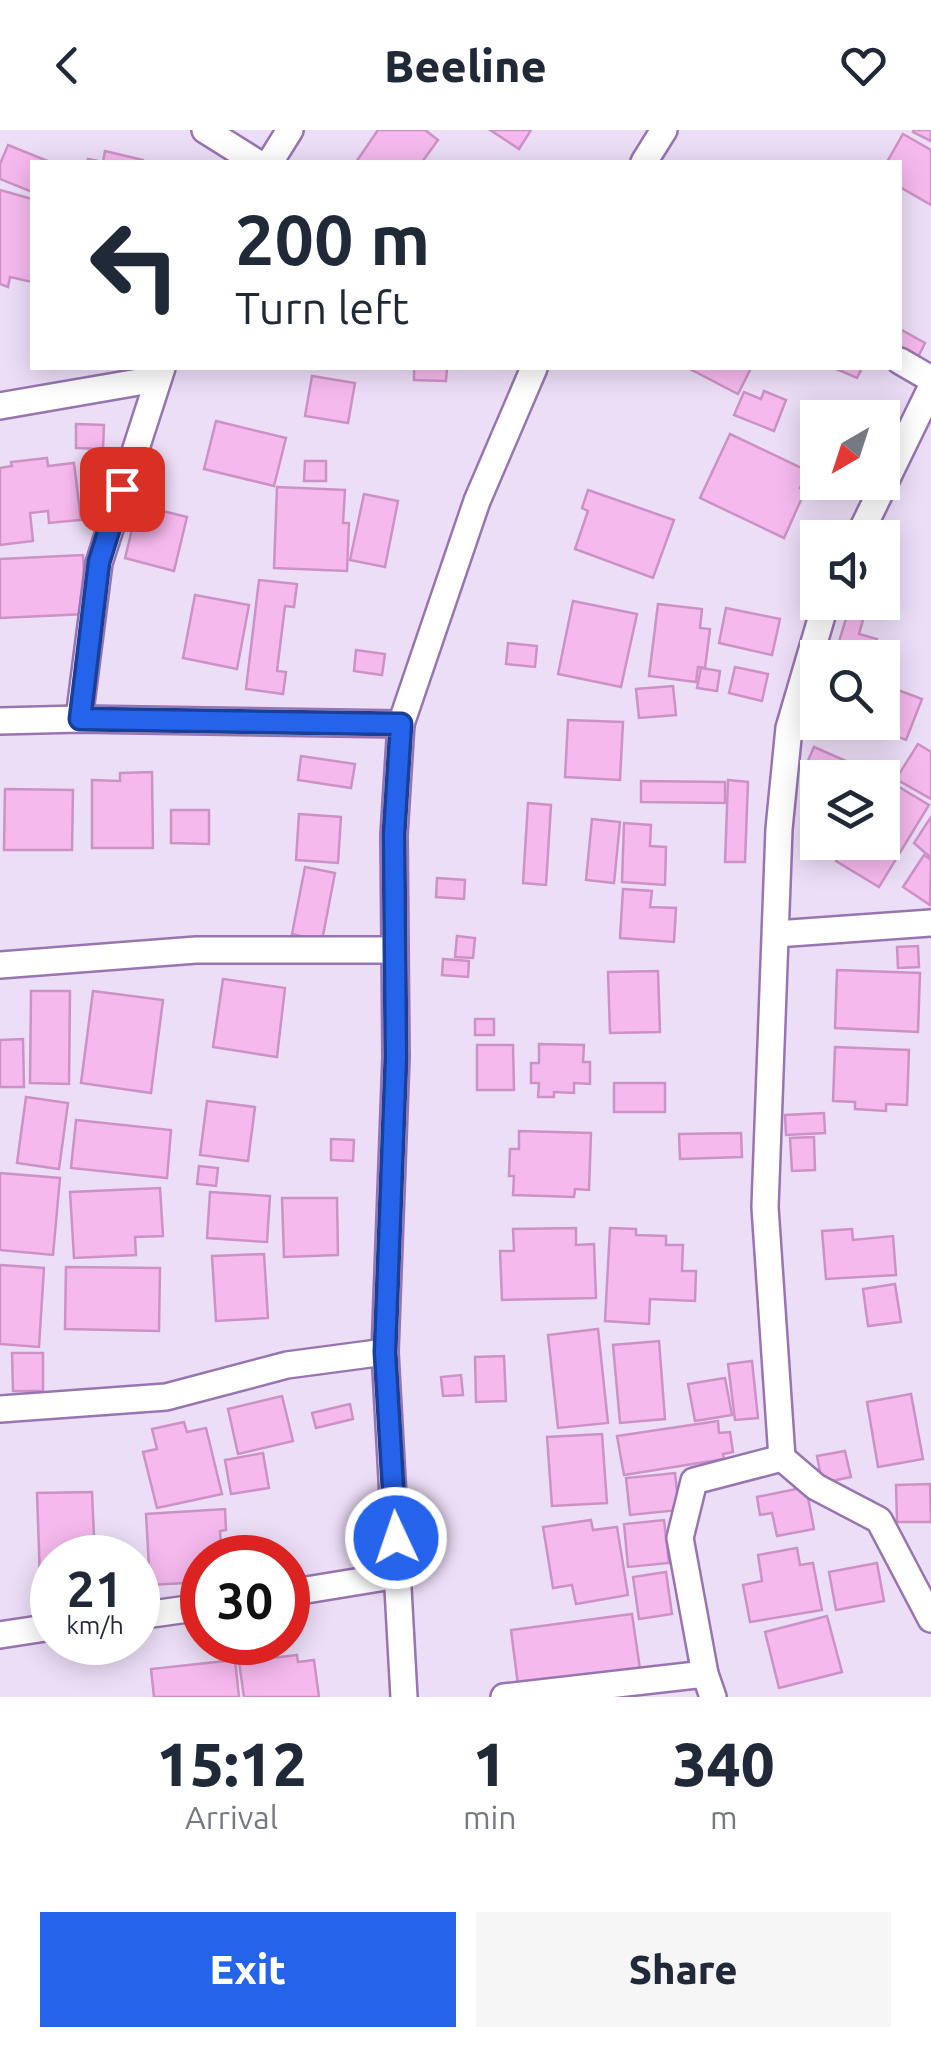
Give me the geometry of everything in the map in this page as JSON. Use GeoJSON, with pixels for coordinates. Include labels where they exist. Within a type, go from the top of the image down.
{"type":"FeatureCollection","features":[{"type":"Feature","properties":{"kind":"street"},"geometry":{"type":"LineString","coordinates":[[206,130],[253,160]]}},
{"type":"Feature","properties":{"kind":"street"},"geometry":{"type":"LineString","coordinates":[[271,160],[290,130]]}},
{"type":"Feature","properties":{"kind":"street"},"geometry":{"type":"LineString","coordinates":[[645,160],[664,130]]}},
{"type":"Feature","properties":{"kind":"street"},"geometry":{"type":"LineString","coordinates":[[902,363],[931,379]]}},
{"type":"Feature","properties":{"kind":"street"},"geometry":{"type":"LineString","coordinates":[[404,1697],[385,1352],[396,1057],[394,834],[401,724],[477,502],[533,370]]}},
{"type":"Feature","properties":{"kind":"street"},"geometry":{"type":"LineString","coordinates":[[0,406],[159,373],[99,562],[80,719]]}},
{"type":"Feature","properties":{"kind":"street"},"geometry":{"type":"LineString","coordinates":[[867,520],[931,388]]}},
{"type":"Feature","properties":{"kind":"street"},"geometry":{"type":"LineString","coordinates":[[821,620],[790,728],[779,829],[766,1206],[782,1458],[816,1488],[879,1520],[929,1612]]}},
{"type":"Feature","properties":{"kind":"street"},"geometry":{"type":"LineString","coordinates":[[0,721],[401,724]]}},
{"type":"Feature","properties":{"kind":"street"},"geometry":{"type":"LineString","coordinates":[[776,934],[931,923]]}},
{"type":"Feature","properties":{"kind":"street"},"geometry":{"type":"LineString","coordinates":[[0,966],[196,950],[393,950]]}},
{"type":"Feature","properties":{"kind":"street"},"geometry":{"type":"LineString","coordinates":[[0,1409],[166,1397],[287,1365],[385,1352]]}},
{"type":"Feature","properties":{"kind":"street"},"geometry":{"type":"LineString","coordinates":[[504,1697],[709,1686],[680,1538],[694,1481],[782,1458]]}},
{"type":"Feature","properties":{"kind":"street"},"geometry":{"type":"LineString","coordinates":[[310,1590],[398,1576]]}},
{"type":"Feature","properties":{"kind":"street"},"geometry":{"type":"LineString","coordinates":[[0,1635],[30,1630]]}},
{"type":"Feature","properties":{"kind":"building"},"geometry":{"type":"Polygon","coordinates":[[[378,130],[425,130],[438,140],[423,160],[357,160],[378,130]]]}},
{"type":"Feature","properties":{"kind":"building"},"geometry":{"type":"Polygon","coordinates":[[[490,130],[531,130],[519,149],[490,130]]]}},
{"type":"Feature","properties":{"kind":"building"},"geometry":{"type":"Polygon","coordinates":[[[931,130],[931,141],[913,132],[931,130]]]}},
{"type":"Feature","properties":{"kind":"building"},"geometry":{"type":"Polygon","coordinates":[[[903,134],[931,150],[931,205],[902,188],[902,160],[888,160],[903,134]]]}},
{"type":"Feature","properties":{"kind":"building"},"geometry":{"type":"Polygon","coordinates":[[[8,145],[45,160],[30,160],[30,191],[0,179],[0,164],[8,145]]]}},
{"type":"Feature","properties":{"kind":"building"},"geometry":{"type":"Polygon","coordinates":[[[105,151],[143,160],[103,160],[105,151]]]}},
{"type":"Feature","properties":{"kind":"building"},"geometry":{"type":"Polygon","coordinates":[[[0,190],[30,198],[30,282],[10,277],[8,287],[0,284],[0,190]]]}},
{"type":"Feature","properties":{"kind":"building"},"geometry":{"type":"Polygon","coordinates":[[[902,330],[925,343],[916,361],[902,353],[902,330]]]}},
{"type":"Feature","properties":{"kind":"building"},"geometry":{"type":"Polygon","coordinates":[[[414,370],[447,370],[446,381],[414,380],[414,370]]]}},
{"type":"Feature","properties":{"kind":"building"},"geometry":{"type":"Polygon","coordinates":[[[692,370],[750,370],[738,394],[692,370]]]}},
{"type":"Feature","properties":{"kind":"building"},"geometry":{"type":"Polygon","coordinates":[[[839,370],[861,370],[857,378],[839,370]]]}},
{"type":"Feature","properties":{"kind":"building"},"geometry":{"type":"Polygon","coordinates":[[[312,376],[355,383],[348,423],[305,416],[312,376]]]}},
{"type":"Feature","properties":{"kind":"building"},"geometry":{"type":"Polygon","coordinates":[[[764,391],[786,400],[774,431],[734,415],[744,392],[761,399],[764,391]]]}},
{"type":"Feature","properties":{"kind":"building"},"geometry":{"type":"Polygon","coordinates":[[[216,421],[286,438],[274,486],[204,469],[216,421]]]}},
{"type":"Feature","properties":{"kind":"building"},"geometry":{"type":"Polygon","coordinates":[[[76,424],[104,425],[103,449],[76,448],[76,424]]]}},
{"type":"Feature","properties":{"kind":"building"},"geometry":{"type":"Polygon","coordinates":[[[730,434],[800,467],[801,500],[784,538],[700,498],[730,434]]]}},
{"type":"Feature","properties":{"kind":"building"},"geometry":{"type":"Polygon","coordinates":[[[47,458],[48,466],[74,463],[81,520],[49,523],[48,511],[30,513],[33,541],[0,545],[0,468],[12,466],[11,462],[47,458]]]}},
{"type":"Feature","properties":{"kind":"building"},"geometry":{"type":"Polygon","coordinates":[[[305,461],[326,461],[326,481],[304,481],[305,461]]]}},
{"type":"Feature","properties":{"kind":"building"},"geometry":{"type":"Polygon","coordinates":[[[277,487],[345,490],[343,523],[349,523],[347,571],[274,568],[277,487]]]}},
{"type":"Feature","properties":{"kind":"building"},"geometry":{"type":"Polygon","coordinates":[[[588,490],[674,520],[653,578],[575,549],[588,511],[582,508],[588,490]]]}},
{"type":"Feature","properties":{"kind":"building"},"geometry":{"type":"Polygon","coordinates":[[[364,494],[398,501],[385,567],[350,560],[364,494]]]}},
{"type":"Feature","properties":{"kind":"building"},"geometry":{"type":"Polygon","coordinates":[[[138,505],[187,517],[174,571],[125,558],[138,505]]]}},
{"type":"Feature","properties":{"kind":"building"},"geometry":{"type":"Polygon","coordinates":[[[83,555],[86,614],[0,618],[0,559],[83,555]]]}},
{"type":"Feature","properties":{"kind":"building"},"geometry":{"type":"Polygon","coordinates":[[[259,580],[297,584],[294,607],[285,606],[277,671],[286,672],[283,694],[246,689],[259,580]]]}},
{"type":"Feature","properties":{"kind":"building"},"geometry":{"type":"Polygon","coordinates":[[[195,595],[249,605],[237,669],[183,658],[195,595]]]}},
{"type":"Feature","properties":{"kind":"building"},"geometry":{"type":"Polygon","coordinates":[[[573,601],[637,614],[621,687],[558,674],[573,601]]]}},
{"type":"Feature","properties":{"kind":"building"},"geometry":{"type":"Polygon","coordinates":[[[658,604],[702,609],[700,628],[710,629],[705,668],[698,667],[696,682],[649,676],[658,604]]]}},
{"type":"Feature","properties":{"kind":"building"},"geometry":{"type":"Polygon","coordinates":[[[726,608],[780,619],[772,655],[719,643],[726,608]]]}},
{"type":"Feature","properties":{"kind":"building"},"geometry":{"type":"Polygon","coordinates":[[[846,620],[863,620],[859,634],[877,639],[877,640],[840,640],[846,620]]]}},
{"type":"Feature","properties":{"kind":"building"},"geometry":{"type":"Polygon","coordinates":[[[508,643],[537,646],[535,667],[506,664],[508,643]]]}},
{"type":"Feature","properties":{"kind":"building"},"geometry":{"type":"Polygon","coordinates":[[[356,650],[385,654],[382,675],[354,671],[356,650]]]}},
{"type":"Feature","properties":{"kind":"building"},"geometry":{"type":"Polygon","coordinates":[[[735,667],[768,674],[762,701],[729,693],[735,667]]]}},
{"type":"Feature","properties":{"kind":"building"},"geometry":{"type":"Polygon","coordinates":[[[701,668],[720,671],[717,691],[697,688],[701,668]]]}},
{"type":"Feature","properties":{"kind":"building"},"geometry":{"type":"Polygon","coordinates":[[[673,686],[676,715],[639,718],[636,689],[673,686]]]}},
{"type":"Feature","properties":{"kind":"building"},"geometry":{"type":"Polygon","coordinates":[[[900,691],[922,699],[906,740],[900,738],[900,691]]]}},
{"type":"Feature","properties":{"kind":"building"},"geometry":{"type":"Polygon","coordinates":[[[568,720],[623,722],[620,780],[565,777],[568,720]]]}},
{"type":"Feature","properties":{"kind":"building"},"geometry":{"type":"Polygon","coordinates":[[[918,744],[931,752],[931,799],[900,781],[900,773],[918,744]]]}},
{"type":"Feature","properties":{"kind":"building"},"geometry":{"type":"Polygon","coordinates":[[[814,747],[844,760],[808,760],[814,747]]]}},
{"type":"Feature","properties":{"kind":"building"},"geometry":{"type":"Polygon","coordinates":[[[301,756],[355,764],[351,788],[298,780],[301,756]]]}},
{"type":"Feature","properties":{"kind":"building"},"geometry":{"type":"Polygon","coordinates":[[[152,772],[153,848],[92,848],[92,780],[120,781],[120,773],[152,772]]]}},
{"type":"Feature","properties":{"kind":"building"},"geometry":{"type":"Polygon","coordinates":[[[728,780],[748,782],[745,862],[725,862],[728,780]]]}},
{"type":"Feature","properties":{"kind":"building"},"geometry":{"type":"Polygon","coordinates":[[[641,781],[725,782],[725,803],[641,802],[641,781]]]}},
{"type":"Feature","properties":{"kind":"building"},"geometry":{"type":"Polygon","coordinates":[[[900,788],[929,805],[900,853],[900,788]]]}},
{"type":"Feature","properties":{"kind":"building"},"geometry":{"type":"Polygon","coordinates":[[[5,789],[73,790],[72,850],[4,850],[5,789]]]}},
{"type":"Feature","properties":{"kind":"building"},"geometry":{"type":"Polygon","coordinates":[[[528,803],[551,805],[546,885],[523,883],[528,803]]]}},
{"type":"Feature","properties":{"kind":"building"},"geometry":{"type":"Polygon","coordinates":[[[171,810],[209,810],[209,844],[171,843],[171,810]]]}},
{"type":"Feature","properties":{"kind":"building"},"geometry":{"type":"Polygon","coordinates":[[[299,814],[341,817],[338,863],[296,860],[299,814]]]}},
{"type":"Feature","properties":{"kind":"building"},"geometry":{"type":"Polygon","coordinates":[[[931,817],[931,858],[914,843],[931,817]]]}},
{"type":"Feature","properties":{"kind":"building"},"geometry":{"type":"Polygon","coordinates":[[[592,819],[620,822],[614,883],[586,880],[592,819]]]}},
{"type":"Feature","properties":{"kind":"building"},"geometry":{"type":"Polygon","coordinates":[[[624,823],[651,825],[650,846],[666,847],[665,885],[622,882],[624,823]]]}},
{"type":"Feature","properties":{"kind":"building"},"geometry":{"type":"Polygon","coordinates":[[[924,855],[931,860],[930,905],[903,887],[924,855]]]}},
{"type":"Feature","properties":{"kind":"building"},"geometry":{"type":"Polygon","coordinates":[[[837,860],[895,860],[879,887],[837,860]]]}},
{"type":"Feature","properties":{"kind":"building"},"geometry":{"type":"Polygon","coordinates":[[[305,867],[335,873],[322,941],[292,934],[305,867]]]}},
{"type":"Feature","properties":{"kind":"building"},"geometry":{"type":"Polygon","coordinates":[[[437,878],[465,880],[464,899],[436,897],[437,878]]]}},
{"type":"Feature","properties":{"kind":"building"},"geometry":{"type":"Polygon","coordinates":[[[623,889],[652,891],[650,907],[676,908],[674,942],[620,938],[623,889]]]}},
{"type":"Feature","properties":{"kind":"building"},"geometry":{"type":"Polygon","coordinates":[[[457,936],[475,938],[473,958],[455,957],[457,936]]]}},
{"type":"Feature","properties":{"kind":"building"},"geometry":{"type":"Polygon","coordinates":[[[918,946],[919,967],[898,968],[897,947],[918,946]]]}},
{"type":"Feature","properties":{"kind":"building"},"geometry":{"type":"Polygon","coordinates":[[[443,959],[469,961],[468,977],[442,975],[443,959]]]}},
{"type":"Feature","properties":{"kind":"building"},"geometry":{"type":"Polygon","coordinates":[[[837,970],[920,973],[918,1032],[835,1028],[837,970]]]}},
{"type":"Feature","properties":{"kind":"building"},"geometry":{"type":"Polygon","coordinates":[[[658,971],[660,1032],[610,1033],[608,972],[658,971]]]}},
{"type":"Feature","properties":{"kind":"building"},"geometry":{"type":"Polygon","coordinates":[[[223,979],[285,988],[277,1057],[213,1047],[223,979]]]}},
{"type":"Feature","properties":{"kind":"building"},"geometry":{"type":"Polygon","coordinates":[[[31,991],[70,991],[69,1084],[30,1083],[31,991]]]}},
{"type":"Feature","properties":{"kind":"building"},"geometry":{"type":"Polygon","coordinates":[[[93,991],[163,1000],[151,1093],[81,1083],[93,991]]]}},
{"type":"Feature","properties":{"kind":"building"},"geometry":{"type":"Polygon","coordinates":[[[475,1019],[494,1019],[494,1035],[475,1035],[475,1019]]]}},
{"type":"Feature","properties":{"kind":"building"},"geometry":{"type":"Polygon","coordinates":[[[23,1039],[24,1087],[0,1087],[0,1040],[23,1039]]]}},
{"type":"Feature","properties":{"kind":"building"},"geometry":{"type":"Polygon","coordinates":[[[539,1044],[584,1045],[583,1062],[590,1062],[590,1084],[574,1083],[574,1093],[554,1092],[554,1097],[538,1097],[539,1083],[531,1083],[531,1063],[539,1063],[539,1044]]]}},
{"type":"Feature","properties":{"kind":"building"},"geometry":{"type":"Polygon","coordinates":[[[477,1045],[513,1045],[514,1090],[477,1090],[477,1045]]]}},
{"type":"Feature","properties":{"kind":"building"},"geometry":{"type":"Polygon","coordinates":[[[835,1047],[909,1050],[907,1105],[886,1104],[886,1111],[855,1109],[855,1102],[833,1101],[835,1047]]]}},
{"type":"Feature","properties":{"kind":"building"},"geometry":{"type":"Polygon","coordinates":[[[614,1083],[665,1083],[665,1112],[614,1112],[614,1083]]]}},
{"type":"Feature","properties":{"kind":"building"},"geometry":{"type":"Polygon","coordinates":[[[26,1097],[68,1103],[59,1169],[17,1163],[26,1097]]]}},
{"type":"Feature","properties":{"kind":"building"},"geometry":{"type":"Polygon","coordinates":[[[207,1101],[255,1107],[248,1161],[200,1155],[207,1101]]]}},
{"type":"Feature","properties":{"kind":"building"},"geometry":{"type":"Polygon","coordinates":[[[824,1113],[825,1133],[786,1135],[785,1115],[824,1113]]]}},
{"type":"Feature","properties":{"kind":"building"},"geometry":{"type":"Polygon","coordinates":[[[76,1120],[171,1130],[167,1178],[71,1168],[76,1120]]]}},
{"type":"Feature","properties":{"kind":"building"},"geometry":{"type":"Polygon","coordinates":[[[519,1131],[591,1133],[589,1190],[575,1189],[574,1197],[513,1195],[510,1149],[519,1149],[519,1131]]]}},
{"type":"Feature","properties":{"kind":"building"},"geometry":{"type":"Polygon","coordinates":[[[741,1133],[742,1157],[680,1159],[679,1134],[741,1133]]]}},
{"type":"Feature","properties":{"kind":"building"},"geometry":{"type":"Polygon","coordinates":[[[814,1137],[815,1170],[792,1171],[790,1138],[814,1137]]]}},
{"type":"Feature","properties":{"kind":"building"},"geometry":{"type":"Polygon","coordinates":[[[331,1139],[354,1140],[353,1161],[331,1160],[331,1139]]]}},
{"type":"Feature","properties":{"kind":"building"},"geometry":{"type":"Polygon","coordinates":[[[199,1166],[218,1168],[216,1186],[197,1184],[199,1166]]]}},
{"type":"Feature","properties":{"kind":"building"},"geometry":{"type":"Polygon","coordinates":[[[0,1173],[60,1178],[53,1255],[0,1250],[0,1173]]]}},
{"type":"Feature","properties":{"kind":"building"},"geometry":{"type":"Polygon","coordinates":[[[160,1188],[163,1236],[135,1237],[136,1255],[74,1258],[70,1192],[160,1188]]]}},
{"type":"Feature","properties":{"kind":"building"},"geometry":{"type":"Polygon","coordinates":[[[210,1192],[270,1196],[267,1242],[207,1238],[210,1192]]]}},
{"type":"Feature","properties":{"kind":"building"},"geometry":{"type":"Polygon","coordinates":[[[282,1198],[337,1198],[338,1255],[284,1257],[282,1198]]]}},
{"type":"Feature","properties":{"kind":"building"},"geometry":{"type":"Polygon","coordinates":[[[576,1228],[576,1245],[594,1244],[596,1298],[502,1300],[500,1251],[514,1251],[513,1229],[576,1228]]]}},
{"type":"Feature","properties":{"kind":"building"},"geometry":{"type":"Polygon","coordinates":[[[610,1228],[636,1229],[636,1235],[666,1236],[666,1245],[683,1245],[682,1271],[696,1271],[695,1301],[650,1299],[649,1324],[605,1321],[610,1228]]]}},
{"type":"Feature","properties":{"kind":"building"},"geometry":{"type":"Polygon","coordinates":[[[852,1229],[853,1240],[893,1236],[896,1275],[826,1279],[822,1231],[852,1229]]]}},
{"type":"Feature","properties":{"kind":"building"},"geometry":{"type":"Polygon","coordinates":[[[264,1254],[268,1318],[216,1321],[212,1256],[264,1254]]]}},
{"type":"Feature","properties":{"kind":"building"},"geometry":{"type":"Polygon","coordinates":[[[0,1265],[44,1268],[39,1347],[0,1344],[0,1265]]]}},
{"type":"Feature","properties":{"kind":"building"},"geometry":{"type":"Polygon","coordinates":[[[66,1267],[160,1268],[159,1331],[65,1329],[66,1267]]]}},
{"type":"Feature","properties":{"kind":"building"},"geometry":{"type":"Polygon","coordinates":[[[895,1284],[901,1322],[868,1326],[863,1289],[895,1284]]]}},
{"type":"Feature","properties":{"kind":"building"},"geometry":{"type":"Polygon","coordinates":[[[598,1329],[608,1423],[558,1428],[548,1335],[598,1329]]]}},
{"type":"Feature","properties":{"kind":"building"},"geometry":{"type":"Polygon","coordinates":[[[659,1341],[665,1419],[620,1423],[613,1345],[659,1341]]]}},
{"type":"Feature","properties":{"kind":"building"},"geometry":{"type":"Polygon","coordinates":[[[12,1353],[43,1353],[43,1391],[13,1391],[12,1353]]]}},
{"type":"Feature","properties":{"kind":"building"},"geometry":{"type":"Polygon","coordinates":[[[504,1356],[506,1401],[476,1402],[475,1357],[504,1356]]]}},
{"type":"Feature","properties":{"kind":"building"},"geometry":{"type":"Polygon","coordinates":[[[752,1361],[758,1418],[735,1420],[728,1364],[752,1361]]]}},
{"type":"Feature","properties":{"kind":"building"},"geometry":{"type":"Polygon","coordinates":[[[461,1375],[463,1395],[443,1396],[441,1377],[461,1375]]]}},
{"type":"Feature","properties":{"kind":"building"},"geometry":{"type":"Polygon","coordinates":[[[725,1378],[732,1415],[695,1421],[688,1384],[725,1378]]]}},
{"type":"Feature","properties":{"kind":"building"},"geometry":{"type":"Polygon","coordinates":[[[911,1394],[923,1459],[878,1467],[867,1402],[911,1394]]]}},
{"type":"Feature","properties":{"kind":"building"},"geometry":{"type":"Polygon","coordinates":[[[282,1396],[293,1441],[238,1454],[228,1409],[282,1396]]]}},
{"type":"Feature","properties":{"kind":"building"},"geometry":{"type":"Polygon","coordinates":[[[350,1404],[353,1419],[316,1428],[312,1413],[350,1404]]]}},
{"type":"Feature","properties":{"kind":"building"},"geometry":{"type":"Polygon","coordinates":[[[718,1421],[719,1433],[730,1432],[733,1452],[723,1454],[724,1459],[624,1475],[617,1436],[718,1421]]]}},
{"type":"Feature","properties":{"kind":"building"},"geometry":{"type":"Polygon","coordinates":[[[184,1422],[187,1432],[206,1428],[222,1494],[157,1508],[143,1452],[157,1449],[152,1429],[184,1422]]]}},
{"type":"Feature","properties":{"kind":"building"},"geometry":{"type":"Polygon","coordinates":[[[602,1434],[607,1503],[552,1506],[547,1437],[602,1434]]]}},
{"type":"Feature","properties":{"kind":"building"},"geometry":{"type":"Polygon","coordinates":[[[845,1451],[851,1477],[822,1483],[817,1456],[845,1451]]]}},
{"type":"Feature","properties":{"kind":"building"},"geometry":{"type":"Polygon","coordinates":[[[263,1453],[269,1488],[231,1494],[225,1460],[263,1453]]]}},
{"type":"Feature","properties":{"kind":"building"},"geometry":{"type":"Polygon","coordinates":[[[675,1473],[679,1510],[630,1515],[626,1478],[675,1473]]]}},
{"type":"Feature","properties":{"kind":"building"},"geometry":{"type":"Polygon","coordinates":[[[930,1484],[931,1522],[897,1522],[896,1485],[930,1484]]]}},
{"type":"Feature","properties":{"kind":"building"},"geometry":{"type":"Polygon","coordinates":[[[806,1487],[814,1529],[777,1536],[772,1513],[760,1515],[757,1497],[806,1487]]]}},
{"type":"Feature","properties":{"kind":"building"},"geometry":{"type":"Polygon","coordinates":[[[92,1492],[94,1535],[38,1535],[37,1493],[92,1492]]]}},
{"type":"Feature","properties":{"kind":"building"},"geometry":{"type":"Polygon","coordinates":[[[225,1509],[226,1530],[220,1531],[220,1535],[180,1535],[180,1583],[160,1584],[160,1535],[147,1535],[146,1514],[225,1509]]]}},
{"type":"Feature","properties":{"kind":"building"},"geometry":{"type":"Polygon","coordinates":[[[591,1520],[593,1530],[617,1527],[628,1595],[576,1604],[572,1585],[553,1588],[543,1527],[591,1520]]]}},
{"type":"Feature","properties":{"kind":"building"},"geometry":{"type":"Polygon","coordinates":[[[664,1520],[669,1563],[628,1567],[624,1524],[664,1520]]]}},
{"type":"Feature","properties":{"kind":"building"},"geometry":{"type":"Polygon","coordinates":[[[797,1548],[800,1565],[813,1563],[822,1610],[750,1622],[743,1585],[762,1581],[758,1555],[797,1548]]]}},
{"type":"Feature","properties":{"kind":"building"},"geometry":{"type":"Polygon","coordinates":[[[877,1563],[884,1601],[836,1610],[829,1572],[877,1563]]]}},
{"type":"Feature","properties":{"kind":"building"},"geometry":{"type":"Polygon","coordinates":[[[666,1572],[672,1614],[639,1619],[633,1577],[666,1572]]]}},
{"type":"Feature","properties":{"kind":"building"},"geometry":{"type":"Polygon","coordinates":[[[632,1614],[640,1669],[518,1685],[511,1630],[632,1614]]]}},
{"type":"Feature","properties":{"kind":"building"},"geometry":{"type":"Polygon","coordinates":[[[827,1616],[842,1672],[779,1688],[765,1632],[827,1616]]]}},
{"type":"Feature","properties":{"kind":"building"},"geometry":{"type":"Polygon","coordinates":[[[314,1660],[319,1697],[244,1697],[239,1665],[310,1665],[314,1660]]]}},
{"type":"Feature","properties":{"kind":"building"},"geometry":{"type":"Polygon","coordinates":[[[236,1665],[239,1697],[154,1697],[151,1669],[236,1665]]]}},
{"type":"Feature","properties":{"kind":"route"},"geometry":{"type":"LineString","coordinates":[[122,489],[99,562],[80,719],[401,724],[394,834],[396,1057],[385,1352],[396,1538]]}}]}
